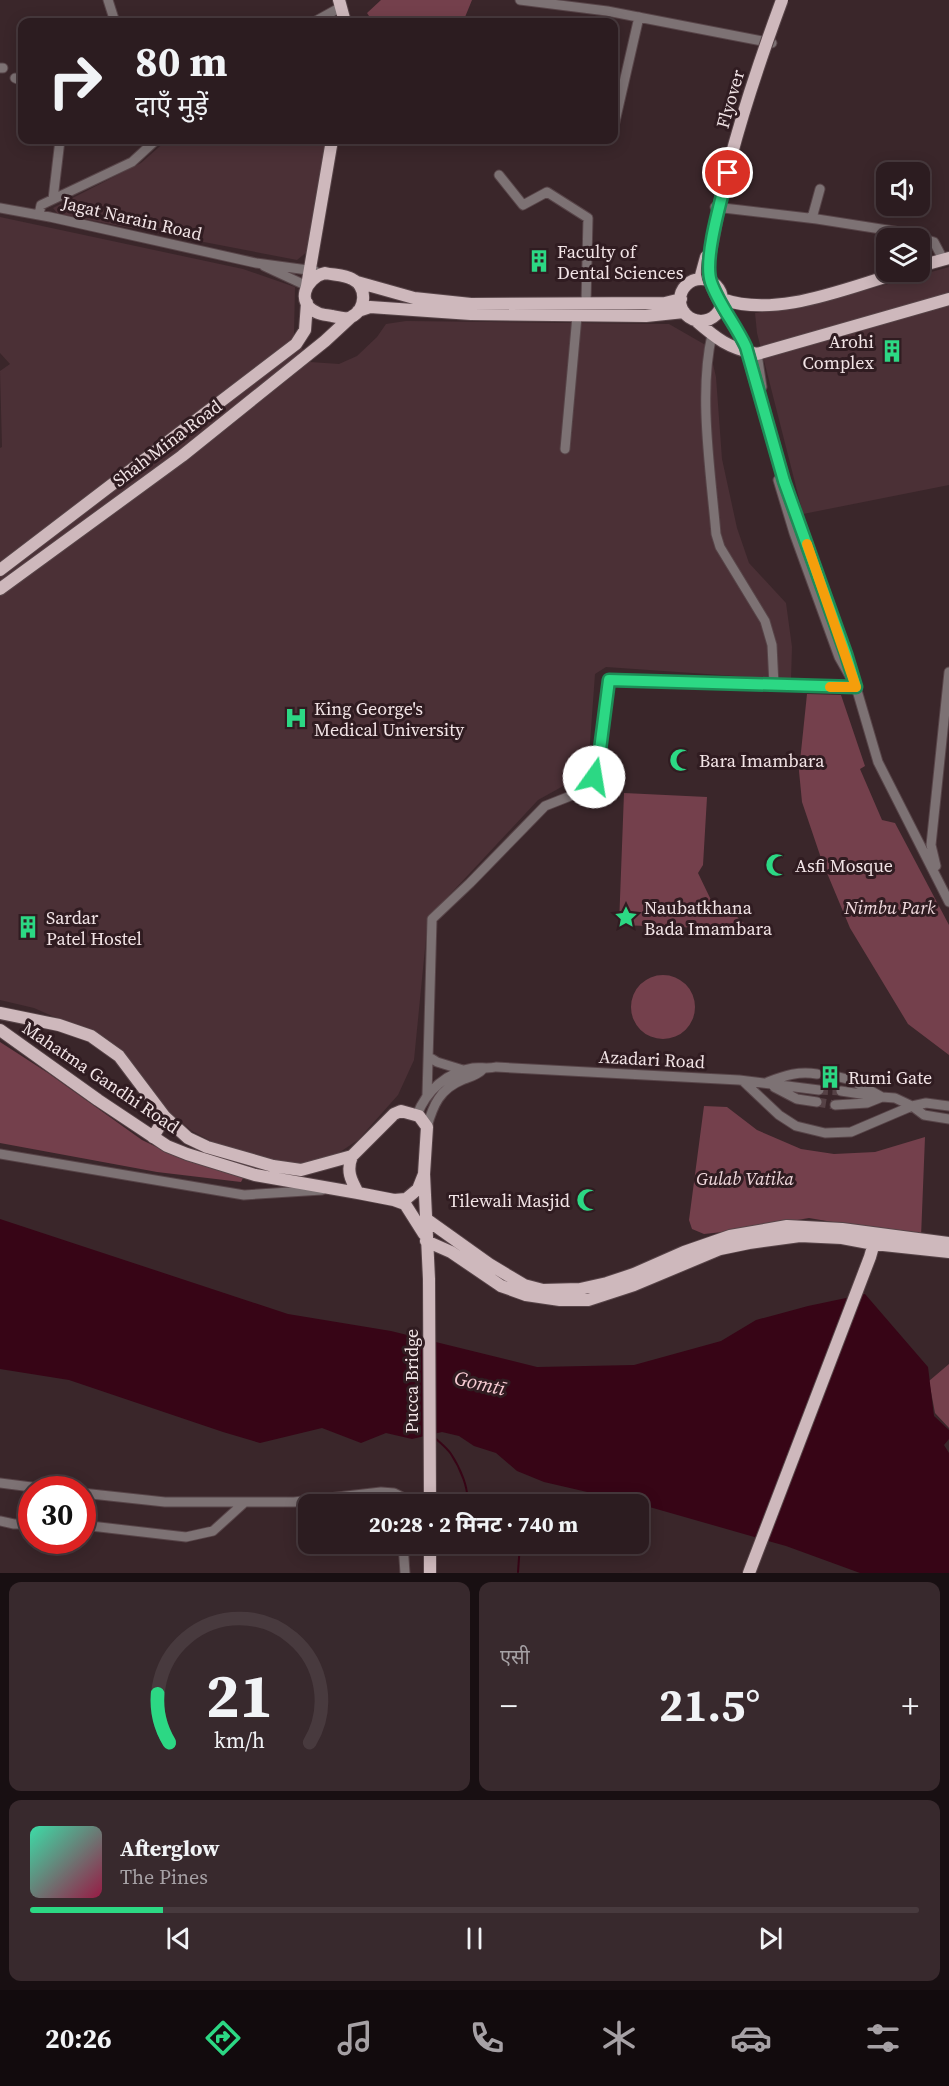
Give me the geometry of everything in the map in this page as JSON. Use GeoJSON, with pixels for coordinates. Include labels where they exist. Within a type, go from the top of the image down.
{"type":"FeatureCollection","features":[{"type":"Feature","properties":{"kind":"main road"},"geometry":{"type":"LineString","coordinates":[[700,279],[780,0]]}},
{"type":"Feature","properties":{"kind":"main road","name":"Flyover"},"geometry":{"type":"LineString","coordinates":[[780,0],[740,128],[717,217],[708,272],[711,284],[746,347],[784,481],[856,687]]}},
{"type":"Feature","properties":{"kind":"main road"},"geometry":{"type":"LineString","coordinates":[[767,42],[788,0]]}},
{"type":"Feature","properties":{"kind":"main road"},"geometry":{"type":"LineString","coordinates":[[340,3],[344,18]]}},
{"type":"Feature","properties":{"kind":"main road"},"geometry":{"type":"LineString","coordinates":[[331,144],[305,295],[307,303],[320,314],[344,318],[370,308],[471,315],[508,309],[586,303],[665,303],[681,299]]}},
{"type":"Feature","properties":{"kind":"main road"},"geometry":{"type":"LineString","coordinates":[[323,200],[325,216],[319,261],[325,273]]}},
{"type":"Feature","properties":{"kind":"main road"},"geometry":{"type":"LineString","coordinates":[[715,284],[713,272],[719,207]]}},
{"type":"Feature","properties":{"kind":"main road"},"geometry":{"type":"LineString","coordinates":[[930,263],[946,259]]}},
{"type":"Feature","properties":{"kind":"main road"},"geometry":{"type":"LineString","coordinates":[[307,286],[316,275],[325,273],[350,278],[414,298],[508,309],[577,316],[646,316],[684,312]]}},
{"type":"Feature","properties":{"kind":"main road"},"geometry":{"type":"LineString","coordinates":[[695,320],[709,319],[717,314],[722,299],[715,284],[709,280],[700,279],[691,281],[682,292],[684,312],[712,335],[738,350],[757,354],[949,300]]}},
{"type":"Feature","properties":{"kind":"main road"},"geometry":{"type":"LineString","coordinates":[[722,299],[734,303],[758,305],[790,304],[876,279]]}},
{"type":"Feature","properties":{"kind":"main road"},"geometry":{"type":"LineString","coordinates":[[355,314],[363,304],[364,296],[357,282]]}},
{"type":"Feature","properties":{"kind":"main road","name":"Shah Mina Road"},"geometry":{"type":"LineString","coordinates":[[0,570],[296,344],[305,330],[307,303]]}},
{"type":"Feature","properties":{"kind":"main road","name":"Shah Mina Road"},"geometry":{"type":"LineString","coordinates":[[0,589],[182,456],[325,341],[355,314]]}},
{"type":"Feature","properties":{"kind":"main road"},"geometry":{"type":"LineString","coordinates":[[216,405],[228,419]]}},
{"type":"Feature","properties":{"kind":"main road"},"geometry":{"type":"LineString","coordinates":[[96,497],[107,511]]}},
{"type":"Feature","properties":{"kind":"main road"},"geometry":{"type":"LineString","coordinates":[[32,546],[41,559]]}},
{"type":"Feature","properties":{"kind":"main road"},"geometry":{"type":"LineString","coordinates":[[0,1029],[2,1013]]}},
{"type":"Feature","properties":{"kind":"main road","name":"Mahatma Gandhi Road"},"geometry":{"type":"LineString","coordinates":[[2,1013],[59,1025],[91,1036],[119,1056],[165,1117],[188,1138],[207,1147],[273,1166],[301,1170],[352,1156]]}},
{"type":"Feature","properties":{"kind":"main road","name":"Mahatma Gandhi Road"},"geometry":{"type":"LineString","coordinates":[[0,1029],[98,1101],[167,1146],[255,1175],[358,1193]]}},
{"type":"Feature","properties":{"kind":"main road"},"geometry":{"type":"LineString","coordinates":[[394,1200],[406,1199],[418,1189],[424,1174],[427,1127],[417,1115],[402,1111],[394,1114],[352,1156],[349,1163],[350,1178],[358,1193],[405,1204],[416,1218],[426,1240],[451,1252],[501,1286],[526,1295],[560,1300],[588,1300],[634,1285],[730,1236],[787,1226],[842,1229],[875,1239],[949,1252]]}},
{"type":"Feature","properties":{"kind":"main road"},"geometry":{"type":"LineString","coordinates":[[153,1137],[165,1117]]}},
{"type":"Feature","properties":{"kind":"main road","name":"Pucca Bridge"},"geometry":{"type":"LineString","coordinates":[[424,1174],[429,1279],[430,1494]]}},
{"type":"Feature","properties":{"kind":"main road"},"geometry":{"type":"LineString","coordinates":[[426,1219],[489,1264],[524,1285],[543,1290],[580,1289],[607,1283],[681,1259]]}},
{"type":"Feature","properties":{"kind":"main road"},"geometry":{"type":"LineString","coordinates":[[875,1239],[949,1243]]}},
{"type":"Feature","properties":{"kind":"main road"},"geometry":{"type":"LineString","coordinates":[[748,1573],[875,1239]]}},
{"type":"Feature","properties":{"kind":"main road"},"geometry":{"type":"LineString","coordinates":[[430,1554],[430,1573]]}},
{"type":"Feature","properties":{"kind":"street"},"geometry":{"type":"LineString","coordinates":[[108,0],[114,18]]}},
{"type":"Feature","properties":{"kind":"street"},"geometry":{"type":"LineString","coordinates":[[520,0],[639,17],[767,42]]}},
{"type":"Feature","properties":{"kind":"street"},"geometry":{"type":"LineString","coordinates":[[319,18],[340,3]]}},
{"type":"Feature","properties":{"kind":"street"},"geometry":{"type":"LineString","coordinates":[[618,109],[639,17]]}},
{"type":"Feature","properties":{"kind":"street"},"geometry":{"type":"LineString","coordinates":[[53,199],[60,144]]}},
{"type":"Feature","properties":{"kind":"street"},"geometry":{"type":"LineString","coordinates":[[39,215],[41,205],[132,162],[152,144]]}},
{"type":"Feature","properties":{"kind":"street"},"geometry":{"type":"LineString","coordinates":[[499,175],[523,205],[547,192],[588,218],[586,303]]}},
{"type":"Feature","properties":{"kind":"street"},"geometry":{"type":"LineString","coordinates":[[812,218],[820,189]]}},
{"type":"Feature","properties":{"kind":"street"},"geometry":{"type":"LineString","coordinates":[[719,207],[812,218],[900,232],[934,242],[946,259]]}},
{"type":"Feature","properties":{"kind":"street","name":"Jagat Narain Road"},"geometry":{"type":"LineString","coordinates":[[0,208],[256,263],[325,273]]}},
{"type":"Feature","properties":{"kind":"street","name":"Jagat Narain Road"},"geometry":{"type":"LineString","coordinates":[[256,263],[307,286]]}},
{"type":"Feature","properties":{"kind":"street"},"geometry":{"type":"LineString","coordinates":[[565,448],[577,316]]}},
{"type":"Feature","properties":{"kind":"street"},"geometry":{"type":"LineString","coordinates":[[712,335],[706,359],[707,422],[716,534],[720,548],[765,621],[772,645],[774,685]]}},
{"type":"Feature","properties":{"kind":"street"},"geometry":{"type":"LineString","coordinates":[[757,354],[776,474],[794,533],[839,657],[856,687],[878,762],[949,902]]}},
{"type":"Feature","properties":{"kind":"street"},"geometry":{"type":"LineString","coordinates":[[939,879],[931,845],[949,672]]}},
{"type":"Feature","properties":{"kind":"street"},"geometry":{"type":"LineString","coordinates":[[427,1095],[432,919],[545,806],[583,791],[594,777],[598,765],[609,680],[856,687]]}},
{"type":"Feature","properties":{"kind":"street"},"geometry":{"type":"LineString","coordinates":[[429,1057],[437,1062],[463,1070]]}},
{"type":"Feature","properties":{"kind":"street","name":"Azadari Road"},"geometry":{"type":"LineString","coordinates":[[463,1070],[496,1067],[766,1083],[788,1074],[804,1072],[817,1074]]}},
{"type":"Feature","properties":{"kind":"street"},"geometry":{"type":"LineString","coordinates":[[427,1127],[434,1104],[444,1091],[480,1073],[483,1069]]}},
{"type":"Feature","properties":{"kind":"street"},"geometry":{"type":"LineString","coordinates":[[417,1115],[427,1095],[438,1084],[463,1070]]}},
{"type":"Feature","properties":{"kind":"street"},"geometry":{"type":"LineString","coordinates":[[835,1076],[851,1080],[882,1097]]}},
{"type":"Feature","properties":{"kind":"street"},"geometry":{"type":"LineString","coordinates":[[743,1081],[779,1115],[796,1126],[825,1133],[851,1132],[912,1106],[926,1103],[949,1107]]}},
{"type":"Feature","properties":{"kind":"street"},"geometry":{"type":"LineString","coordinates":[[766,1083],[819,1090]]}},
{"type":"Feature","properties":{"kind":"street"},"geometry":{"type":"LineString","coordinates":[[766,1083],[797,1099],[817,1102]]}},
{"type":"Feature","properties":{"kind":"street"},"geometry":{"type":"LineString","coordinates":[[841,1091],[895,1098],[924,1115],[949,1119]]}},
{"type":"Feature","properties":{"kind":"street"},"geometry":{"type":"LineString","coordinates":[[835,1105],[867,1103],[882,1097]]}},
{"type":"Feature","properties":{"kind":"street"},"geometry":{"type":"LineString","coordinates":[[0,1154],[244,1195],[334,1190]]}},
{"type":"Feature","properties":{"kind":"street"},"geometry":{"type":"LineString","coordinates":[[0,1483],[18,1485]]}},
{"type":"Feature","properties":{"kind":"street"},"geometry":{"type":"LineString","coordinates":[[364,1494],[381,1492],[396,1494]]}},
{"type":"Feature","properties":{"kind":"street"},"geometry":{"type":"LineString","coordinates":[[96,1495],[165,1502],[298,1502]]}},
{"type":"Feature","properties":{"kind":"street"},"geometry":{"type":"LineString","coordinates":[[96,1527],[186,1537],[213,1531],[245,1502]]}},
{"type":"Feature","properties":{"kind":"street"},"geometry":{"type":"LineString","coordinates":[[0,1521],[18,1524]]}},
{"type":"Feature","properties":{"kind":"street"},"geometry":{"type":"LineString","coordinates":[[404,1554],[405,1573]]}},
{"type":"Feature","properties":{"kind":"shaded area"},"geometry":{"type":"Polygon","coordinates":[[[162,144],[326,144],[308,251],[297,260],[63,215],[57,213],[53,208],[141,163],[162,144]]]}},
{"type":"Feature","properties":{"kind":"shaded area","name":"King George's Medical University"},"geometry":{"type":"Polygon","coordinates":[[[0,217],[243,269],[295,287],[294,334],[310,362],[339,364],[357,356],[377,337],[386,324],[406,321],[669,324],[709,347],[716,377],[722,459],[737,528],[749,563],[786,603],[792,647],[791,680],[606,667],[595,674],[589,757],[583,775],[538,800],[428,918],[414,1060],[398,1095],[358,1140],[331,1158],[301,1164],[274,1161],[222,1147],[192,1131],[169,1112],[133,1063],[107,1040],[34,1008],[0,1000],[0,448],[2,447],[0,371],[10,364],[0,353],[0,217]]]}},
{"type":"Feature","properties":{"kind":"shaded area"},"geometry":{"type":"Polygon","coordinates":[[[949,267],[949,485],[803,514],[757,333],[755,313],[802,308],[895,282],[930,282],[930,272],[949,267]]]}},
{"type":"Feature","properties":{"kind":"green space"},"geometry":{"type":"Polygon","coordinates":[[[381,0],[472,0],[465,18],[370,18],[367,13],[381,0]]]}},
{"type":"Feature","properties":{"kind":"green space","name":"Nimbu Park"},"geometry":{"type":"Polygon","coordinates":[[[807,694],[841,695],[865,766],[860,769],[882,820],[895,823],[949,925],[949,1055],[908,1024],[850,928],[822,861],[802,802],[799,771],[807,694]]]}},
{"type":"Feature","properties":{"kind":"green space"},"geometry":{"type":"Polygon","coordinates":[[[624,793],[707,797],[703,865],[698,873],[711,900],[723,904],[746,925],[733,929],[619,925],[624,793]]]}},
{"type":"Feature","properties":{"kind":"green space"},"geometry":{"type":"Polygon","coordinates":[[[663,975],[681,981],[689,989],[695,1007],[689,1025],[681,1033],[663,1039],[645,1033],[637,1025],[631,1007],[637,989],[645,981],[663,975]]]}},
{"type":"Feature","properties":{"kind":"green space"},"geometry":{"type":"Polygon","coordinates":[[[0,1042],[142,1140],[173,1155],[244,1176],[241,1182],[157,1172],[0,1143],[0,1042]]]}},
{"type":"Feature","properties":{"kind":"green space","name":"Gulab Vatika"},"geometry":{"type":"Polygon","coordinates":[[[704,1106],[727,1107],[757,1130],[801,1149],[834,1154],[875,1152],[925,1137],[921,1237],[809,1218],[704,1234],[692,1229],[689,1220],[704,1106]]]}},
{"type":"Feature","properties":{"kind":"green space"},"geometry":{"type":"Polygon","coordinates":[[[949,1364],[949,1428],[935,1413],[929,1381],[949,1364]]]}},
{"type":"Feature","properties":{"kind":"water","name":"Gomtī"},"geometry":{"type":"Polygon","coordinates":[[[0,1219],[288,1314],[391,1331],[537,1367],[634,1365],[721,1341],[756,1320],[865,1294],[928,1367],[934,1416],[949,1430],[949,1439],[944,1445],[949,1453],[949,1573],[860,1573],[786,1546],[649,1507],[649,1494],[596,1494],[544,1482],[517,1471],[496,1453],[474,1446],[459,1436],[442,1432],[412,1439],[386,1433],[361,1443],[322,1428],[260,1443],[69,1380],[0,1369],[0,1219]]]}},
{"type":"Feature","properties":{"kind":"waterway"},"geometry":{"type":"LineString","coordinates":[[434,1437],[449,1452],[457,1465],[467,1494]]}},
{"type":"Feature","properties":{"kind":"waterway"},"geometry":{"type":"LineString","coordinates":[[518,1572],[519,1554]]}},
{"type":"Feature","properties":{"kind":"tunnel"},"geometry":{"type":"LineString","coordinates":[[817,1074],[835,1076]]}},
{"type":"Feature","properties":{"kind":"tunnel"},"geometry":{"type":"LineString","coordinates":[[819,1090],[841,1091]]}},
{"type":"Feature","properties":{"kind":"tunnel"},"geometry":{"type":"LineString","coordinates":[[817,1102],[835,1105]]}},
{"type":"Feature","properties":{"kind":"slow traffic"},"geometry":{"type":"LineString","coordinates":[[807,544],[856,687],[830,687]]}},
{"type":"Feature","properties":{"kind":"place","name":"Faculty of Dental Sciences"},"geometry":{"type":"Point","coordinates":[539,261]}},
{"type":"Feature","properties":{"kind":"place","name":"Arohi Complex"},"geometry":{"type":"Point","coordinates":[892,351]}},
{"type":"Feature","properties":{"kind":"place","name":"King George's Medical University"},"geometry":{"type":"Point","coordinates":[296,718]}},
{"type":"Feature","properties":{"kind":"place","name":"Bara Imambara"},"geometry":{"type":"Point","coordinates":[681,760]}},
{"type":"Feature","properties":{"kind":"place","name":"Asfi Mosque"},"geometry":{"type":"Point","coordinates":[777,865]}},
{"type":"Feature","properties":{"kind":"place","name":"Naubatkhana Bada Imambara"},"geometry":{"type":"Point","coordinates":[626,917]}},
{"type":"Feature","properties":{"kind":"place","name":"Sardar Patel Hostel"},"geometry":{"type":"Point","coordinates":[28,927]}},
{"type":"Feature","properties":{"kind":"place","name":"Rumi Gate"},"geometry":{"type":"Point","coordinates":[830,1077]}},
{"type":"Feature","properties":{"kind":"place","name":"Tilewali Masjid"},"geometry":{"type":"Point","coordinates":[588,1200]}},
{"type":"Feature","properties":{"kind":"route"},"geometry":{"type":"LineString","coordinates":[[594,777],[598,765],[609,680],[856,687],[784,481],[746,347],[711,284],[708,272],[717,217],[728,173]]}}]}
